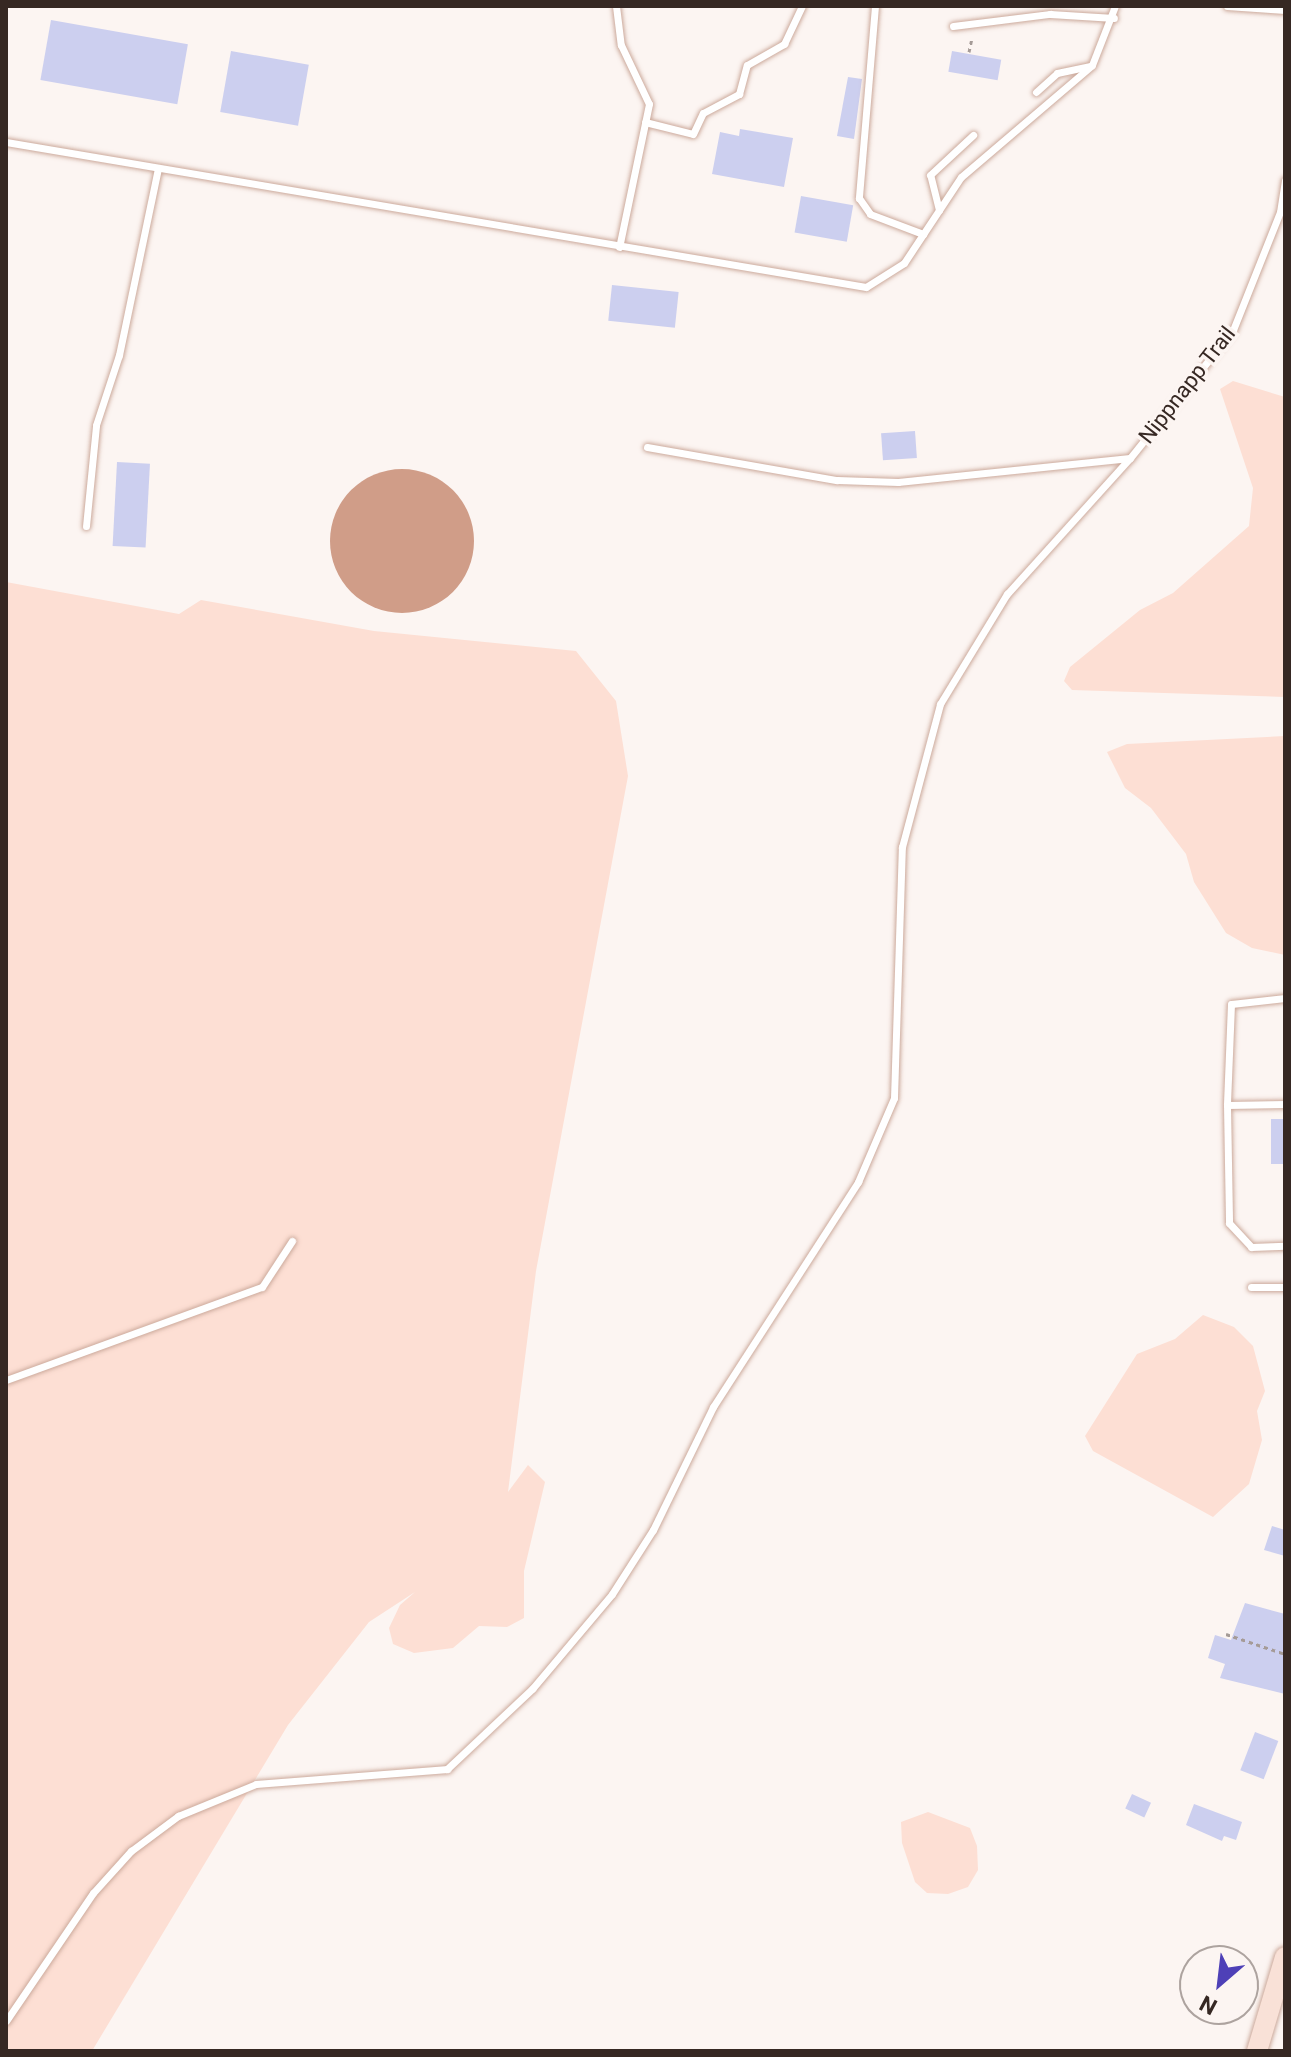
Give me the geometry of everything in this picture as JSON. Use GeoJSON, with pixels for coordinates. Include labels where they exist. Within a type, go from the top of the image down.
{"type":"FeatureCollection","features":[{"type":"Feature","properties":{"kind":"main road"},"geometry":{"type":"LineString","coordinates":[[1257,2051],[1285,1957]]}},
{"type":"Feature","properties":{"kind":"lane"},"geometry":{"type":"LineString","coordinates":[[616,6],[621,45],[645,85],[645,122],[619,247]]}},
{"type":"Feature","properties":{"kind":"lane"},"geometry":{"type":"LineString","coordinates":[[645,122],[693,134],[703,113],[739,94],[747,65],[784,44],[802,6]]}},
{"type":"Feature","properties":{"kind":"lane"},"geometry":{"type":"LineString","coordinates":[[875,6],[859,198],[870,214],[923,234]]}},
{"type":"Feature","properties":{"kind":"lane"},"geometry":{"type":"LineString","coordinates":[[6,142],[866,287],[904,263],[961,177],[1092,65],[1114,18],[1115,6]]}},
{"type":"Feature","properties":{"kind":"lane"},"geometry":{"type":"LineString","coordinates":[[1227,6],[1285,10]]}},
{"type":"Feature","properties":{"kind":"lane"},"geometry":{"type":"LineString","coordinates":[[953,26],[1050,14],[1114,18]]}},
{"type":"Feature","properties":{"kind":"lane"},"geometry":{"type":"LineString","coordinates":[[1036,92],[1057,73],[1092,65]]}},
{"type":"Feature","properties":{"kind":"lane"},"geometry":{"type":"LineString","coordinates":[[939,210],[930,175],[973,135]]}},
{"type":"Feature","properties":{"kind":"lane"},"geometry":{"type":"LineString","coordinates":[[86,526],[96,425],[119,355],[158,169]]}},
{"type":"Feature","properties":{"kind":"lane","name":"Nippnapp Trail"},"geometry":{"type":"LineString","coordinates":[[647,447],[852,481],[1130,458],[1233,330],[1280,212],[1285,180]]}},
{"type":"Feature","properties":{"kind":"lane"},"geometry":{"type":"LineString","coordinates":[[6,2021],[93,1893],[131,1851],[178,1816],[256,1784],[447,1769],[532,1689],[612,1594],[653,1530],[713,1407],[858,1182],[894,1098],[902,847],[940,704],[1007,594],[1130,458]]}},
{"type":"Feature","properties":{"kind":"lane"},"geometry":{"type":"LineString","coordinates":[[1285,998],[1231,1004],[1227,1105],[1229,1223],[1251,1247],[1285,1246]]}},
{"type":"Feature","properties":{"kind":"lane"},"geometry":{"type":"LineString","coordinates":[[1227,1105],[1285,1104]]}},
{"type":"Feature","properties":{"kind":"lane"},"geometry":{"type":"LineString","coordinates":[[6,1380],[262,1287],[292,1241]]}},
{"type":"Feature","properties":{"kind":"lane"},"geometry":{"type":"LineString","coordinates":[[1251,1287],[1285,1287]]}},
{"type":"Feature","properties":{"kind":"path"},"geometry":{"type":"LineString","coordinates":[[969,52],[972,38]]}},
{"type":"Feature","properties":{"kind":"path"},"geometry":{"type":"LineString","coordinates":[[1226,1634],[1285,1654]]}},
{"type":"Feature","properties":{"kind":"shaded area"},"geometry":{"type":"Polygon","coordinates":[[[1233,381],[1285,397],[1285,697],[1072,690],[1064,681],[1070,667],[1140,610],[1173,593],[1249,526],[1253,488],[1220,389],[1233,381]]]}},
{"type":"Feature","properties":{"kind":"shaded area"},"geometry":{"type":"Polygon","coordinates":[[[402,469],[429,475],[453,490],[468,514],[474,541],[468,568],[453,592],[429,607],[402,613],[375,607],[351,592],[336,568],[330,541],[336,514],[351,490],[375,475],[402,469]]]}},
{"type":"Feature","properties":{"kind":"shaded area"},"geometry":{"type":"Polygon","coordinates":[[[6,582],[179,614],[201,600],[374,631],[576,651],[616,701],[628,776],[536,1271],[508,1492],[528,1465],[545,1482],[524,1571],[524,1618],[507,1627],[479,1626],[453,1648],[414,1653],[393,1644],[389,1628],[400,1605],[415,1592],[369,1622],[288,1725],[92,2051],[6,2051],[6,582]]]}},
{"type":"Feature","properties":{"kind":"shaded area"},"geometry":{"type":"Polygon","coordinates":[[[1285,736],[1285,955],[1252,948],[1226,933],[1194,882],[1186,854],[1151,808],[1125,788],[1107,752],[1127,744],[1285,736]]]}},
{"type":"Feature","properties":{"kind":"shaded area"},"geometry":{"type":"Polygon","coordinates":[[[1203,1315],[1234,1327],[1253,1346],[1265,1391],[1257,1411],[1262,1440],[1249,1484],[1213,1517],[1093,1451],[1085,1436],[1137,1354],[1175,1339],[1203,1315]]]}},
{"type":"Feature","properties":{"kind":"shaded area"},"geometry":{"type":"Polygon","coordinates":[[[928,1812],[970,1828],[977,1846],[978,1870],[968,1887],[948,1894],[927,1893],[915,1882],[902,1843],[901,1822],[928,1812]]]}},
{"type":"Feature","properties":{"kind":"building"},"geometry":{"type":"Polygon","coordinates":[[[51,20],[188,44],[177,104],[40,80],[51,20]]]}},
{"type":"Feature","properties":{"kind":"building"},"geometry":{"type":"Polygon","coordinates":[[[231,51],[309,65],[298,126],[220,112],[231,51]]]}},
{"type":"Feature","properties":{"kind":"building"},"geometry":{"type":"Polygon","coordinates":[[[952,51],[1001,60],[998,80],[948,72],[952,51]]]}},
{"type":"Feature","properties":{"kind":"building"},"geometry":{"type":"Polygon","coordinates":[[[848,77],[862,79],[854,139],[837,136],[848,77]]]}},
{"type":"Feature","properties":{"kind":"building"},"geometry":{"type":"Polygon","coordinates":[[[740,129],[793,138],[784,187],[712,174],[720,132],[739,136],[740,129]]]}},
{"type":"Feature","properties":{"kind":"building"},"geometry":{"type":"Polygon","coordinates":[[[801,196],[853,205],[847,242],[795,232],[801,196]]]}},
{"type":"Feature","properties":{"kind":"building"},"geometry":{"type":"Polygon","coordinates":[[[612,285],[679,292],[675,328],[608,321],[612,285]]]}},
{"type":"Feature","properties":{"kind":"building"},"geometry":{"type":"Polygon","coordinates":[[[915,431],[917,458],[883,460],[881,433],[915,431]]]}},
{"type":"Feature","properties":{"kind":"building"},"geometry":{"type":"Polygon","coordinates":[[[117,462],[150,464],[146,548],[113,546],[117,462]]]}},
{"type":"Feature","properties":{"kind":"building"},"geometry":{"type":"Polygon","coordinates":[[[1271,1119],[1285,1119],[1285,1164],[1271,1164],[1271,1119]]]}},
{"type":"Feature","properties":{"kind":"building"},"geometry":{"type":"Polygon","coordinates":[[[1272,1526],[1285,1530],[1285,1556],[1264,1550],[1272,1526]]]}},
{"type":"Feature","properties":{"kind":"building"},"geometry":{"type":"Polygon","coordinates":[[[1245,1603],[1285,1614],[1285,1694],[1220,1678],[1225,1664],[1208,1658],[1215,1635],[1231,1640],[1245,1603]]]}},
{"type":"Feature","properties":{"kind":"building"},"geometry":{"type":"Polygon","coordinates":[[[1255,1732],[1278,1741],[1264,1779],[1240,1770],[1255,1732]]]}},
{"type":"Feature","properties":{"kind":"building"},"geometry":{"type":"Polygon","coordinates":[[[1132,1794],[1151,1803],[1144,1817],[1125,1809],[1132,1794]]]}},
{"type":"Feature","properties":{"kind":"building"},"geometry":{"type":"Polygon","coordinates":[[[1194,1804],[1242,1822],[1236,1840],[1224,1836],[1222,1841],[1186,1825],[1194,1804]]]}}]}
